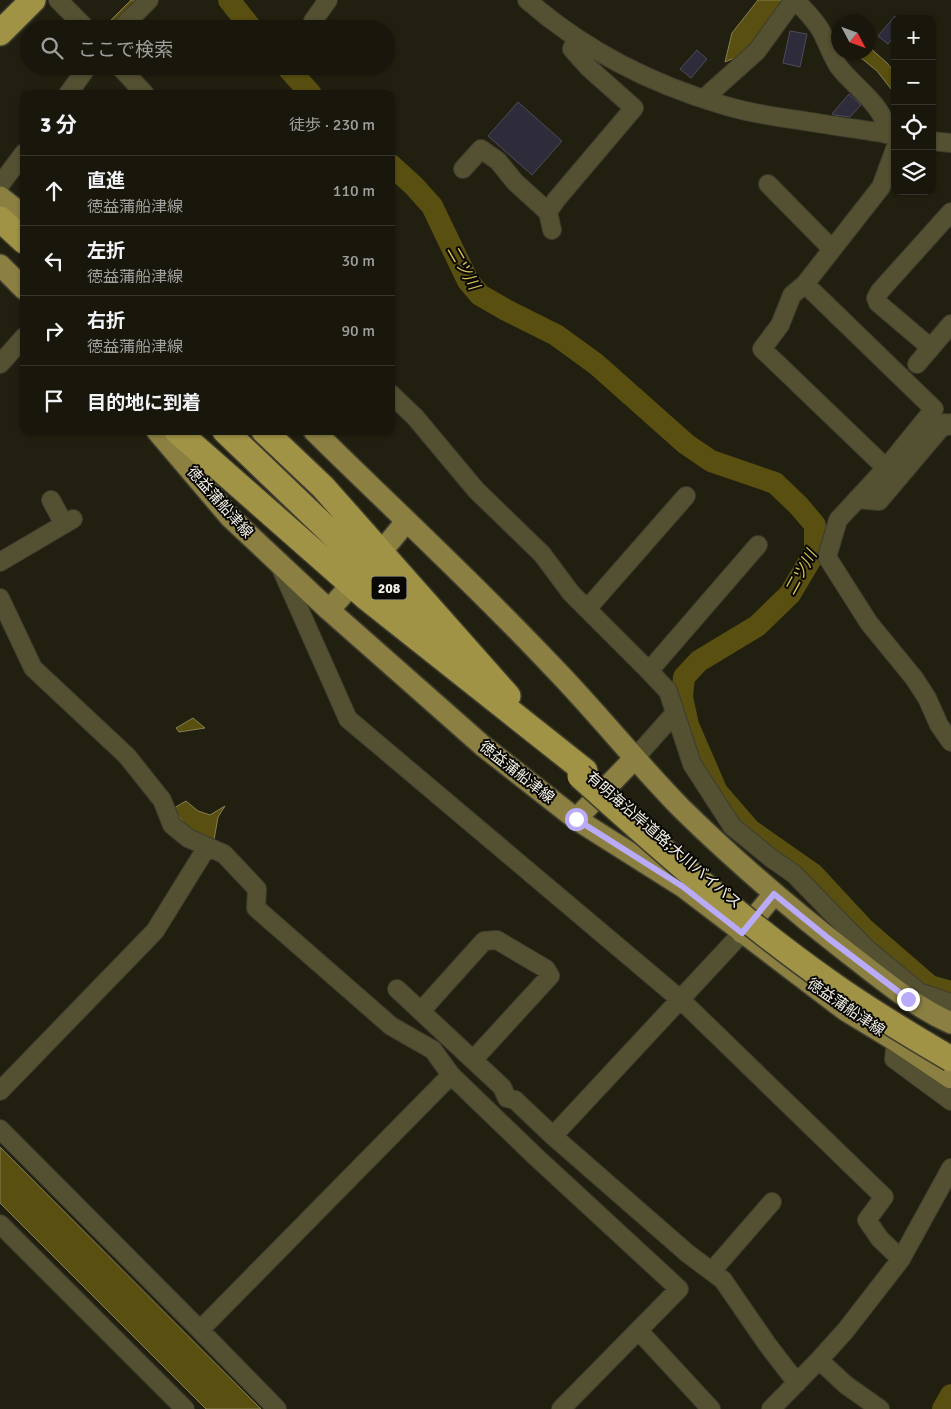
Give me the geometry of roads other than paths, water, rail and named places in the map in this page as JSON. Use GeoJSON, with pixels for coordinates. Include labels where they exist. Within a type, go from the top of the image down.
{"type":"FeatureCollection","features":[{"type":"Feature","properties":{"kind":"highway"},"geometry":{"type":"LineString","coordinates":[[0,33],[34,0]]}},
{"type":"Feature","properties":{"kind":"highway"},"geometry":{"type":"LineString","coordinates":[[0,219],[20,237]]}},
{"type":"Feature","properties":{"kind":"highway"},"geometry":{"type":"LineString","coordinates":[[183,435],[368,599],[551,745]]}},
{"type":"Feature","properties":{"kind":"highway","name":"有明海沿岸道路;大川バイパス"},"geometry":{"type":"LineString","coordinates":[[229,435],[660,848],[759,930],[829,982],[898,1028],[951,1059]]}},
{"type":"Feature","properties":{"kind":"highway"},"geometry":{"type":"LineString","coordinates":[[268,435],[323,487],[551,745]]}},
{"type":"Feature","properties":{"kind":"highway","name":"有明海沿岸道路;大川バイパス"},"geometry":{"type":"LineString","coordinates":[[582,774],[763,925],[832,976],[951,1051]]}},
{"type":"Feature","properties":{"kind":"main road"},"geometry":{"type":"LineString","coordinates":[[0,197],[20,213]]}},
{"type":"Feature","properties":{"kind":"main road"},"geometry":{"type":"LineString","coordinates":[[0,265],[20,285]]}},
{"type":"Feature","properties":{"kind":"main road","name":"徳益蒲船津線"},"geometry":{"type":"LineString","coordinates":[[160,435],[230,517],[329,610],[483,746],[576,819],[682,886],[845,1010],[951,1078]]}},
{"type":"Feature","properties":{"kind":"main road"},"geometry":{"type":"LineString","coordinates":[[318,435],[553,666],[681,808],[774,894],[828,938],[908,999],[951,1023]]}},
{"type":"Feature","properties":{"kind":"main road"},"geometry":{"type":"LineString","coordinates":[[386,546],[406,522]]}},
{"type":"Feature","properties":{"kind":"main road"},"geometry":{"type":"LineString","coordinates":[[329,610],[345,592]]}},
{"type":"Feature","properties":{"kind":"main road"},"geometry":{"type":"LineString","coordinates":[[576,819],[634,758]]}},
{"type":"Feature","properties":{"kind":"main road"},"geometry":{"type":"LineString","coordinates":[[742,933],[774,894]]}},
{"type":"Feature","properties":{"kind":"street"},"geometry":{"type":"LineString","coordinates":[[58,0],[78,20]]}},
{"type":"Feature","properties":{"kind":"street"},"geometry":{"type":"LineString","coordinates":[[129,20],[149,0]]}},
{"type":"Feature","properties":{"kind":"street"},"geometry":{"type":"LineString","coordinates":[[313,20],[328,0]]}},
{"type":"Feature","properties":{"kind":"street"},"geometry":{"type":"LineString","coordinates":[[526,0],[577,38],[610,59],[638,74],[707,100],[766,115],[890,134],[885,120],[868,98],[839,68],[819,28],[794,0],[757,51],[710,93],[707,100]]}},
{"type":"Feature","properties":{"kind":"street"},"geometry":{"type":"LineString","coordinates":[[548,212],[634,108],[589,68],[572,49],[577,38]]}},
{"type":"Feature","properties":{"kind":"street"},"geometry":{"type":"LineString","coordinates":[[71,90],[82,75]]}},
{"type":"Feature","properties":{"kind":"street"},"geometry":{"type":"LineString","coordinates":[[128,75],[141,90]]}},
{"type":"Feature","properties":{"kind":"street"},"geometry":{"type":"LineString","coordinates":[[936,142],[951,144]]}},
{"type":"Feature","properties":{"kind":"street"},"geometry":{"type":"LineString","coordinates":[[463,169],[481,149],[498,161],[515,182],[548,212],[552,230]]}},
{"type":"Feature","properties":{"kind":"street"},"geometry":{"type":"LineString","coordinates":[[886,468],[762,349],[780,325],[792,295],[804,284],[881,188],[895,150]]}},
{"type":"Feature","properties":{"kind":"street"},"geometry":{"type":"LineString","coordinates":[[0,185],[20,158]]}},
{"type":"Feature","properties":{"kind":"street"},"geometry":{"type":"LineString","coordinates":[[768,184],[832,249]]}},
{"type":"Feature","properties":{"kind":"street"},"geometry":{"type":"LineString","coordinates":[[930,348],[878,303],[876,298],[880,291],[951,212]]}},
{"type":"Feature","properties":{"kind":"street"},"geometry":{"type":"LineString","coordinates":[[804,284],[934,409],[886,468],[838,520],[827,558],[869,623],[914,678],[951,742]]}},
{"type":"Feature","properties":{"kind":"street"},"geometry":{"type":"LineString","coordinates":[[917,364],[951,324]]}},
{"type":"Feature","properties":{"kind":"street"},"geometry":{"type":"LineString","coordinates":[[0,364],[20,342]]}},
{"type":"Feature","properties":{"kind":"street"},"geometry":{"type":"LineString","coordinates":[[395,398],[415,417],[476,490],[542,554],[571,593],[668,691],[692,764],[732,826],[794,874],[875,956],[919,992],[951,1003]]}},
{"type":"Feature","properties":{"kind":"street"},"geometry":{"type":"LineString","coordinates":[[857,499],[879,501],[945,423],[948,426],[951,422]]}},
{"type":"Feature","properties":{"kind":"street"},"geometry":{"type":"LineString","coordinates":[[587,609],[686,496]]}},
{"type":"Feature","properties":{"kind":"street"},"geometry":{"type":"LineString","coordinates":[[0,562],[68,522],[51,500]]}},
{"type":"Feature","properties":{"kind":"street"},"geometry":{"type":"LineString","coordinates":[[649,671],[758,545]]}},
{"type":"Feature","properties":{"kind":"street"},"geometry":{"type":"LineString","coordinates":[[277,562],[314,640],[348,719],[680,1000],[884,1197],[868,1220],[880,1239],[901,1259]]}},
{"type":"Feature","properties":{"kind":"street"},"geometry":{"type":"LineString","coordinates":[[1,600],[33,668],[127,756],[162,800],[172,825],[188,838],[224,854],[257,889],[256,908],[391,1026],[433,1050],[452,1075],[535,1156],[679,1289],[561,1409]]}},
{"type":"Feature","properties":{"kind":"street"},"geometry":{"type":"LineString","coordinates":[[314,640],[321,619],[329,610]]}},
{"type":"Feature","properties":{"kind":"street"},"geometry":{"type":"LineString","coordinates":[[634,758],[674,713]]}},
{"type":"Feature","properties":{"kind":"street"},"geometry":{"type":"LineString","coordinates":[[0,1091],[154,931],[207,847]]}},
{"type":"Feature","properties":{"kind":"street"},"geometry":{"type":"LineString","coordinates":[[774,894],[794,874]]}},
{"type":"Feature","properties":{"kind":"street"},"geometry":{"type":"LineString","coordinates":[[553,1136],[742,933]]}},
{"type":"Feature","properties":{"kind":"street"},"geometry":{"type":"LineString","coordinates":[[421,1011],[484,942],[497,940],[546,969],[550,976],[473,1060]]}},
{"type":"Feature","properties":{"kind":"street"},"geometry":{"type":"LineString","coordinates":[[397,989],[502,1087],[507,1098],[515,1100],[553,1136],[687,1253],[723,1280],[767,1344],[797,1383]]}},
{"type":"Feature","properties":{"kind":"street"},"geometry":{"type":"LineString","coordinates":[[896,1041],[894,1059],[951,1101]]}},
{"type":"Feature","properties":{"kind":"street"},"geometry":{"type":"LineString","coordinates":[[200,1330],[452,1075]]}},
{"type":"Feature","properties":{"kind":"street"},"geometry":{"type":"LineString","coordinates":[[0,1129],[277,1409]]}},
{"type":"Feature","properties":{"kind":"street"},"geometry":{"type":"LineString","coordinates":[[771,1409],[846,1330],[901,1259],[951,1168]]}},
{"type":"Feature","properties":{"kind":"street"},"geometry":{"type":"LineString","coordinates":[[712,1272],[772,1202]]}},
{"type":"Feature","properties":{"kind":"street"},"geometry":{"type":"LineString","coordinates":[[0,1224],[185,1409]]}},
{"type":"Feature","properties":{"kind":"street"},"geometry":{"type":"LineString","coordinates":[[638,1331],[711,1409]]}},
{"type":"Feature","properties":{"kind":"street"},"geometry":{"type":"LineString","coordinates":[[819,1360],[846,1384],[880,1409]]}},
{"type":"Feature","properties":{"kind":"waterway","name":"二ツ川"},"geometry":{"type":"LineString","coordinates":[[229,0],[245,20]]}},
{"type":"Feature","properties":{"kind":"waterway","name":"二ツ川"},"geometry":{"type":"LineString","coordinates":[[294,75],[307,90]]}},
{"type":"Feature","properties":{"kind":"waterway","name":"二ツ川"},"geometry":{"type":"LineString","coordinates":[[395,169],[432,206],[468,281],[480,295],[556,335],[596,364],[686,444],[711,461],[775,483],[799,506],[815,525],[815,552],[790,594],[757,626],[699,661],[684,677],[682,697],[688,725],[717,792],[750,830],[813,874],[863,928],[930,986],[951,992]]}},
{"type":"Feature","properties":{"kind":"waterway","name":"二ツ川"},"geometry":{"type":"LineString","coordinates":[[943,1409],[951,1395]]}}]}
